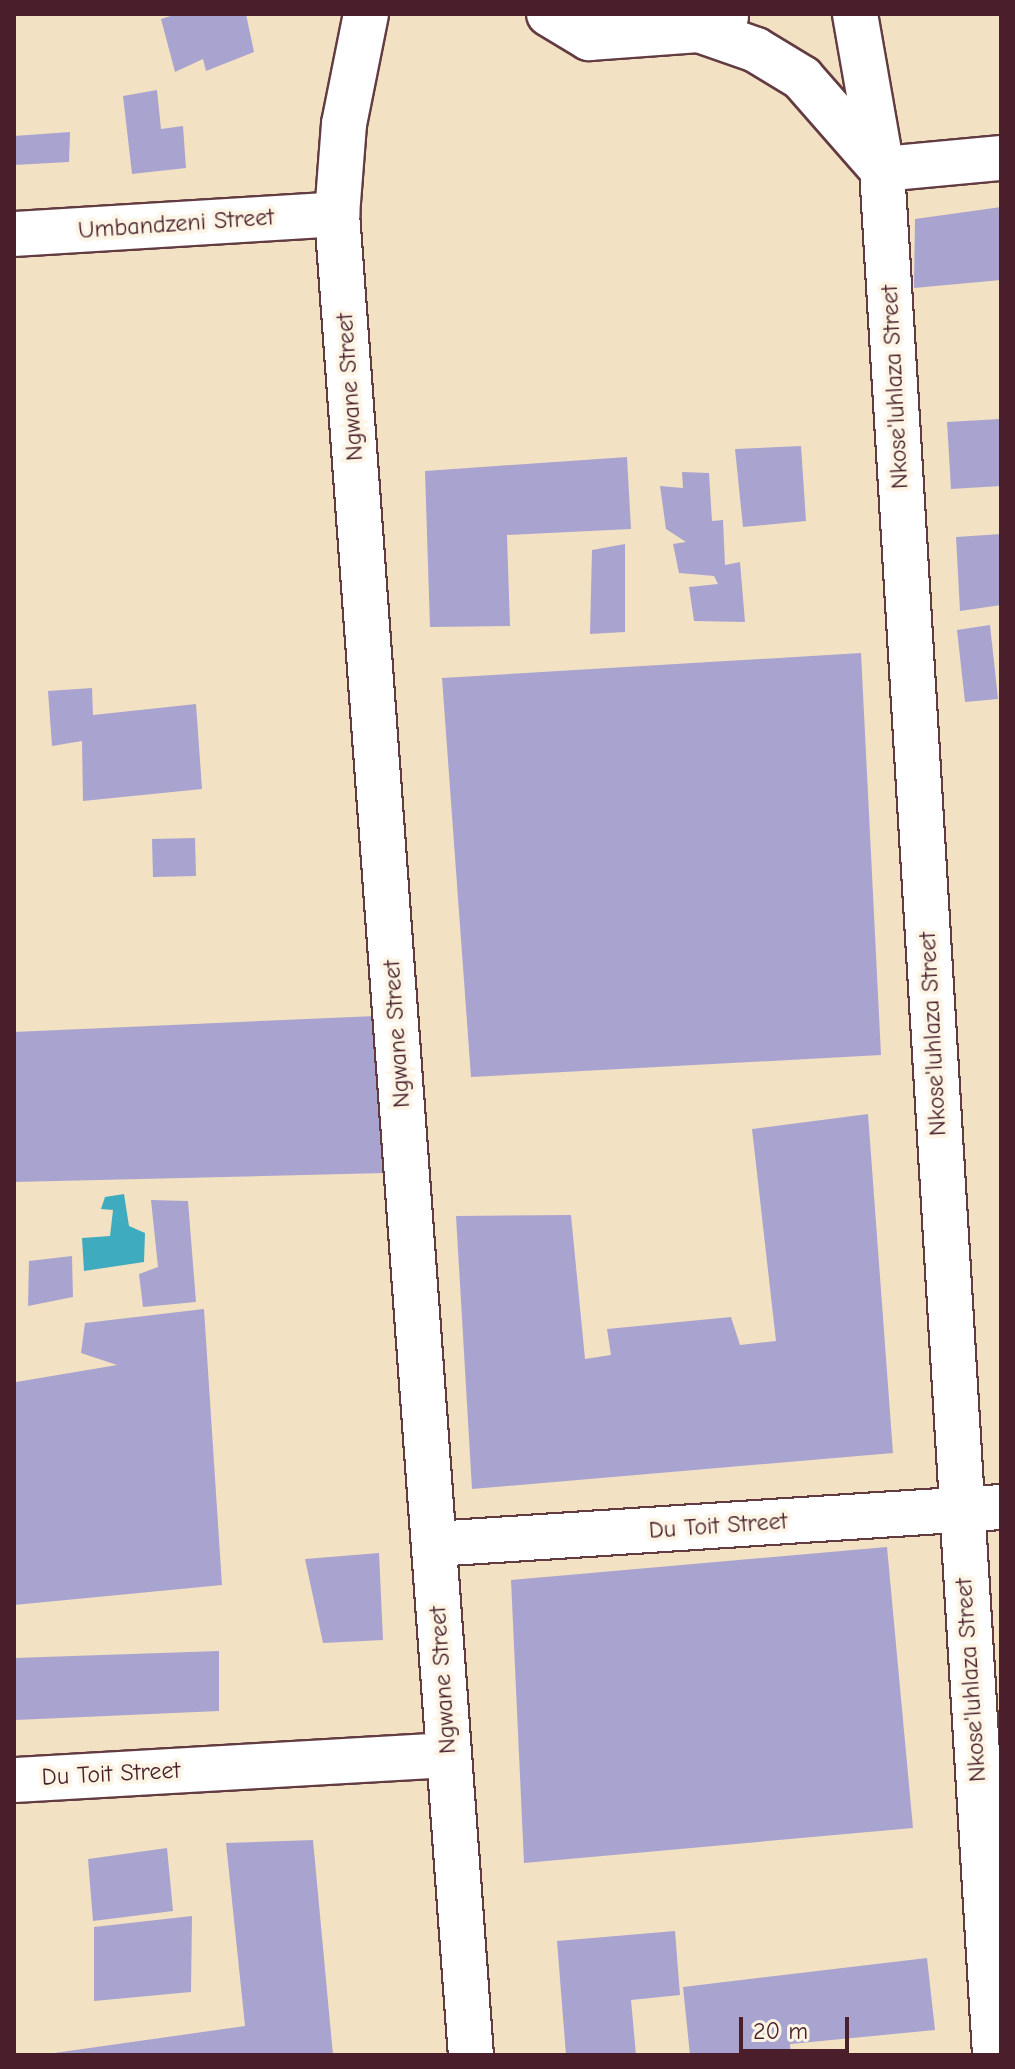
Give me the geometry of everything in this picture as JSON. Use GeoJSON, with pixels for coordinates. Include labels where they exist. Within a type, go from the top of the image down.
{"type":"FeatureCollection","features":[{"type":"Feature","properties":{"kind":"main road","name":"Ngwane Street"},"geometry":{"type":"LineString","coordinates":[[366,14],[344,124],[337,214],[471,2055]]}},
{"type":"Feature","properties":{"kind":"main road"},"geometry":{"type":"LineString","coordinates":[[549,14],[589,38],[715,22],[802,78],[882,169],[1001,158]]}},
{"type":"Feature","properties":{"kind":"main road","name":"Nkose'luhlaza Street"},"geometry":{"type":"LineString","coordinates":[[855,14],[882,169],[981,1509],[995,2055]]}},
{"type":"Feature","properties":{"kind":"main road","name":"Umbandzeni Street"},"geometry":{"type":"LineString","coordinates":[[14,234],[337,214]]}},
{"type":"Feature","properties":{"kind":"main road","name":"Du Toit Street"},"geometry":{"type":"LineString","coordinates":[[434,1544],[981,1509]]}},
{"type":"Feature","properties":{"kind":"main road","name":"Du Toit Street"},"geometry":{"type":"LineString","coordinates":[[14,1780],[448,1755]]}},
{"type":"Feature","properties":{"kind":"water"},"geometry":{"type":"Polygon","coordinates":[[[124,1194],[129,1226],[145,1233],[144,1262],[84,1271],[82,1238],[110,1236],[113,1210],[101,1209],[105,1197],[124,1194]]]}},
{"type":"Feature","properties":{"kind":"building"},"geometry":{"type":"Polygon","coordinates":[[[177,14],[246,14],[254,52],[206,71],[203,59],[175,72],[161,19],[177,14]]]}},
{"type":"Feature","properties":{"kind":"building"},"geometry":{"type":"Polygon","coordinates":[[[157,90],[161,129],[183,126],[186,168],[132,174],[123,96],[157,90]]]}},
{"type":"Feature","properties":{"kind":"building"},"geometry":{"type":"Polygon","coordinates":[[[70,132],[69,162],[14,165],[14,136],[70,132]]]}},
{"type":"Feature","properties":{"kind":"building"},"geometry":{"type":"Polygon","coordinates":[[[1001,207],[1001,280],[914,288],[915,219],[1001,207]]]}},
{"type":"Feature","properties":{"kind":"building"},"geometry":{"type":"Polygon","coordinates":[[[1000,419],[1001,486],[951,489],[947,422],[1000,419]]]}},
{"type":"Feature","properties":{"kind":"building"},"geometry":{"type":"Polygon","coordinates":[[[801,446],[806,521],[743,527],[735,449],[801,446]]]}},
{"type":"Feature","properties":{"kind":"building"},"geometry":{"type":"Polygon","coordinates":[[[627,457],[631,529],[507,535],[510,626],[430,627],[425,471],[627,457]]]}},
{"type":"Feature","properties":{"kind":"building"},"geometry":{"type":"Polygon","coordinates":[[[682,472],[709,473],[712,521],[723,520],[725,565],[740,562],[745,622],[694,621],[689,587],[718,584],[714,576],[679,573],[673,544],[686,542],[666,529],[660,486],[683,488],[682,472]]]}},
{"type":"Feature","properties":{"kind":"building"},"geometry":{"type":"Polygon","coordinates":[[[1001,534],[1001,605],[960,611],[956,537],[1001,534]]]}},
{"type":"Feature","properties":{"kind":"building"},"geometry":{"type":"Polygon","coordinates":[[[625,544],[625,632],[590,634],[592,550],[625,544]]]}},
{"type":"Feature","properties":{"kind":"building"},"geometry":{"type":"Polygon","coordinates":[[[990,625],[998,699],[965,702],[957,630],[990,625]]]}},
{"type":"Feature","properties":{"kind":"building"},"geometry":{"type":"Polygon","coordinates":[[[861,653],[881,1055],[471,1077],[442,678],[861,653]]]}},
{"type":"Feature","properties":{"kind":"building"},"geometry":{"type":"Polygon","coordinates":[[[92,688],[93,715],[196,704],[202,789],[83,801],[82,741],[52,746],[48,691],[92,688]]]}},
{"type":"Feature","properties":{"kind":"building"},"geometry":{"type":"Polygon","coordinates":[[[195,838],[196,876],[153,877],[152,839],[195,838]]]}},
{"type":"Feature","properties":{"kind":"building"},"geometry":{"type":"Polygon","coordinates":[[[375,1016],[385,1173],[14,1182],[14,1032],[375,1016]]]}},
{"type":"Feature","properties":{"kind":"building"},"geometry":{"type":"Polygon","coordinates":[[[868,1114],[893,1453],[472,1489],[456,1216],[571,1215],[585,1359],[611,1355],[607,1329],[731,1317],[740,1345],[776,1341],[752,1129],[868,1114]]]}},
{"type":"Feature","properties":{"kind":"building"},"geometry":{"type":"Polygon","coordinates":[[[151,1200],[188,1201],[196,1302],[143,1307],[139,1274],[158,1267],[151,1200]]]}},
{"type":"Feature","properties":{"kind":"building"},"geometry":{"type":"Polygon","coordinates":[[[72,1256],[73,1297],[28,1306],[29,1261],[72,1256]]]}},
{"type":"Feature","properties":{"kind":"building"},"geometry":{"type":"Polygon","coordinates":[[[204,1309],[222,1585],[14,1605],[16,1382],[117,1365],[81,1353],[85,1323],[204,1309]]]}},
{"type":"Feature","properties":{"kind":"building"},"geometry":{"type":"Polygon","coordinates":[[[887,1547],[913,1828],[524,1863],[511,1580],[887,1547]]]}},
{"type":"Feature","properties":{"kind":"building"},"geometry":{"type":"Polygon","coordinates":[[[379,1553],[383,1640],[323,1643],[305,1559],[379,1553]]]}},
{"type":"Feature","properties":{"kind":"building"},"geometry":{"type":"Polygon","coordinates":[[[219,1651],[219,1711],[16,1720],[14,1658],[219,1651]]]}},
{"type":"Feature","properties":{"kind":"building"},"geometry":{"type":"Polygon","coordinates":[[[313,1840],[333,2055],[40,2055],[245,2026],[226,1843],[313,1840]]]}},
{"type":"Feature","properties":{"kind":"building"},"geometry":{"type":"Polygon","coordinates":[[[167,1848],[173,1911],[93,1921],[88,1859],[167,1848]]]}},
{"type":"Feature","properties":{"kind":"building"},"geometry":{"type":"Polygon","coordinates":[[[192,1916],[191,1992],[94,2001],[94,1927],[192,1916]]]}},
{"type":"Feature","properties":{"kind":"building"},"geometry":{"type":"Polygon","coordinates":[[[675,1931],[680,1995],[631,2000],[636,2055],[566,2055],[557,1941],[675,1931]]]}},
{"type":"Feature","properties":{"kind":"building"},"geometry":{"type":"Polygon","coordinates":[[[927,1958],[935,2030],[790,2044],[791,2055],[690,2055],[683,1987],[927,1958]]]}}]}
